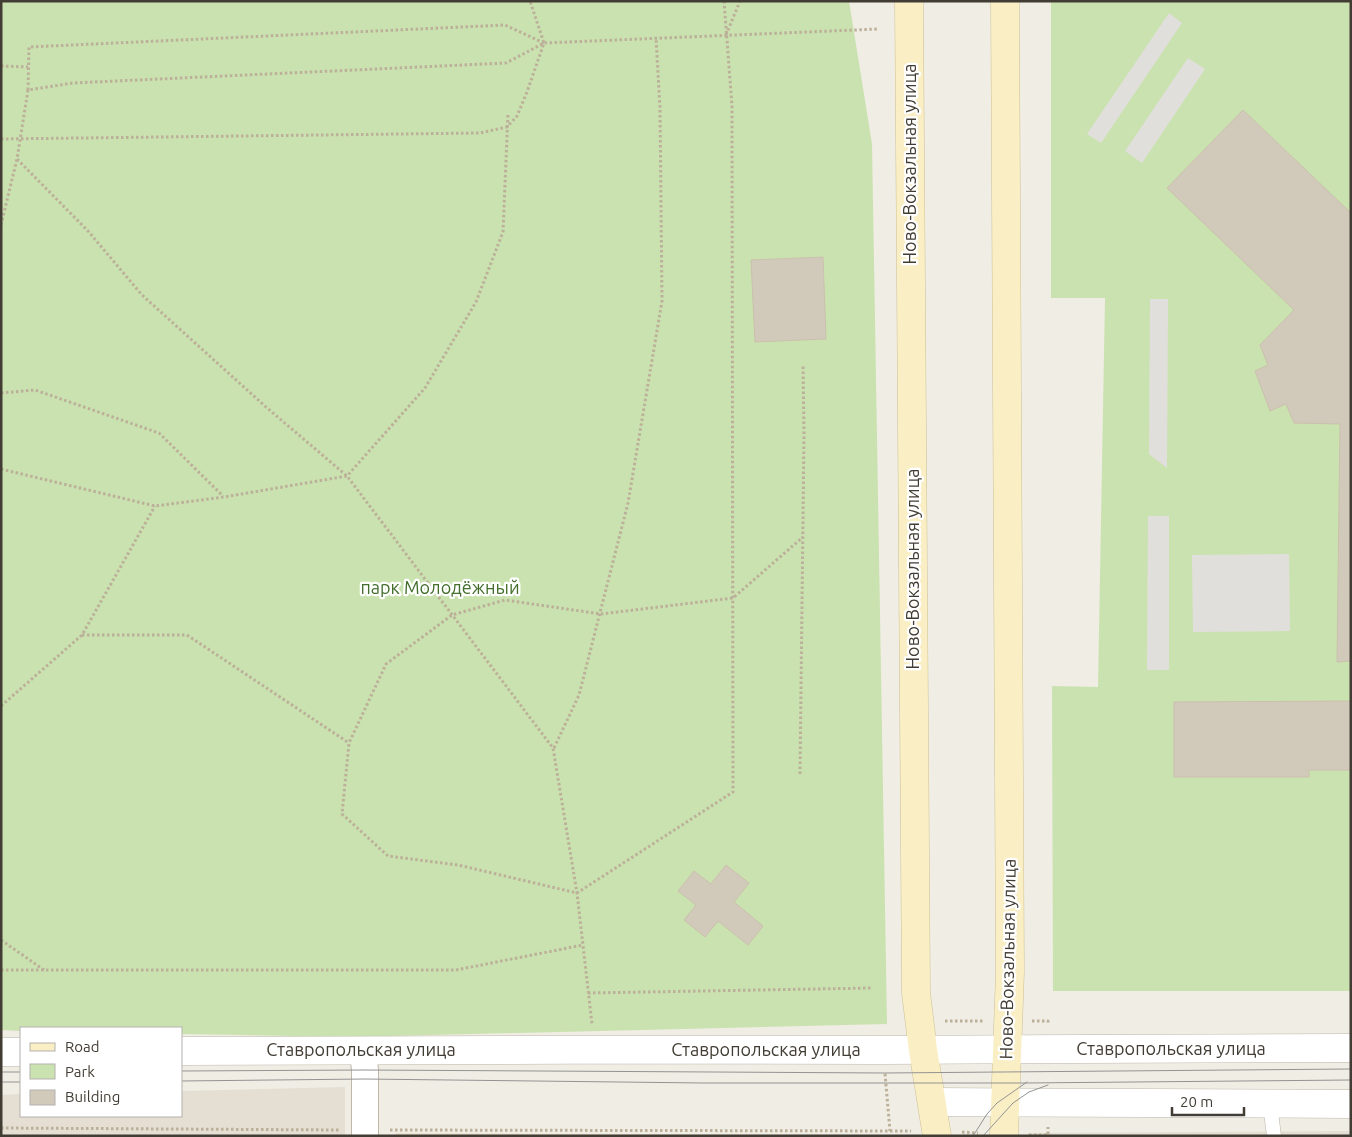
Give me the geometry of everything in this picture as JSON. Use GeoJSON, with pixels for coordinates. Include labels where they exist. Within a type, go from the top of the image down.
{"type":"FeatureCollection","features":[{"type":"Feature","properties":{"kind":"main road","name":"Ново-Вокзальная улица"},"geometry":{"type":"LineString","coordinates":[[909,1],[916,993],[923,1050],[937,1133]]}},
{"type":"Feature","properties":{"kind":"main road","name":"Ново-Вокзальная улица"},"geometry":{"type":"LineString","coordinates":[[1004,1],[1010,972],[1004,1135]]}},
{"type":"Feature","properties":{"kind":"street","name":"Ставропольская улица"},"geometry":{"type":"LineString","coordinates":[[182,1051],[1351,1048]]}},
{"type":"Feature","properties":{"kind":"street"},"geometry":{"type":"LineString","coordinates":[[363,1050],[365,1070],[365,1133]]}},
{"type":"Feature","properties":{"kind":"street"},"geometry":{"type":"LineString","coordinates":[[1,1052],[20,1052]]}},
{"type":"Feature","properties":{"kind":"street"},"geometry":{"type":"LineString","coordinates":[[932,1102],[1351,1104]]}},
{"type":"Feature","properties":{"kind":"lane"},"geometry":{"type":"LineString","coordinates":[[1270,1104],[1274,1136]]}},
{"type":"Feature","properties":{"kind":"path"},"geometry":{"type":"LineString","coordinates":[[1,139],[480,133],[507,127],[517,116],[544,42],[530,1]]}},
{"type":"Feature","properties":{"kind":"path"},"geometry":{"type":"LineString","coordinates":[[724,1],[732,106],[733,598],[733,792],[577,893],[458,865],[388,856],[342,814],[349,743],[386,664],[452,615],[505,600],[601,614],[733,598],[803,537]]}},
{"type":"Feature","properties":{"kind":"path"},"geometry":{"type":"LineString","coordinates":[[726,36],[740,1]]}},
{"type":"Feature","properties":{"kind":"path"},"geometry":{"type":"LineString","coordinates":[[1,225],[17,159],[28,90],[29,47],[505,24],[544,42],[878,29]]}},
{"type":"Feature","properties":{"kind":"path"},"geometry":{"type":"LineString","coordinates":[[554,748],[579,695],[628,503],[662,301],[660,108],[656,38]]}},
{"type":"Feature","properties":{"kind":"path"},"geometry":{"type":"LineString","coordinates":[[28,90],[73,83],[506,63],[544,42]]}},
{"type":"Feature","properties":{"kind":"path"},"geometry":{"type":"LineString","coordinates":[[1,66],[28,67]]}},
{"type":"Feature","properties":{"kind":"path"},"geometry":{"type":"LineString","coordinates":[[1,469],[155,506],[224,497],[347,476],[425,388],[476,302],[503,232],[508,113]]}},
{"type":"Feature","properties":{"kind":"path"},"geometry":{"type":"LineString","coordinates":[[17,159],[88,231],[142,295],[266,407],[347,476],[554,748],[577,893],[592,1032]]}},
{"type":"Feature","properties":{"kind":"path"},"geometry":{"type":"LineString","coordinates":[[800,774],[803,364]]}},
{"type":"Feature","properties":{"kind":"path"},"geometry":{"type":"LineString","coordinates":[[1,393],[35,390],[159,433],[224,497]]}},
{"type":"Feature","properties":{"kind":"path"},"geometry":{"type":"LineString","coordinates":[[1,706],[82,635],[155,506]]}},
{"type":"Feature","properties":{"kind":"path"},"geometry":{"type":"LineString","coordinates":[[82,635],[187,635],[349,743]]}},
{"type":"Feature","properties":{"kind":"path"},"geometry":{"type":"LineString","coordinates":[[1,940],[44,970]]}},
{"type":"Feature","properties":{"kind":"path"},"geometry":{"type":"LineString","coordinates":[[1,970],[456,970],[583,945]]}},
{"type":"Feature","properties":{"kind":"path"},"geometry":{"type":"LineString","coordinates":[[588,993],[872,988]]}},
{"type":"Feature","properties":{"kind":"path"},"geometry":{"type":"LineString","coordinates":[[920,1020],[1048,1021]]}},
{"type":"Feature","properties":{"kind":"path"},"geometry":{"type":"LineString","coordinates":[[883,1050],[890,1130]]}},
{"type":"Feature","properties":{"kind":"path"},"geometry":{"type":"LineString","coordinates":[[1,1128],[365,1133],[890,1130],[937,1133],[1048,1135]]}},
{"type":"Feature","properties":{"kind":"shaded area"},"geometry":{"type":"Polygon","coordinates":[[[1169,13],[1182,23],[1101,143],[1087,134],[1169,13]]]}},
{"type":"Feature","properties":{"kind":"shaded area"},"geometry":{"type":"Polygon","coordinates":[[[1188,58],[1205,69],[1142,163],[1125,151],[1188,58]]]}},
{"type":"Feature","properties":{"kind":"shaded area"},"geometry":{"type":"Polygon","coordinates":[[[1150,299],[1168,299],[1167,468],[1149,454],[1150,299]]]}},
{"type":"Feature","properties":{"kind":"shaded area"},"geometry":{"type":"Polygon","coordinates":[[[1148,516],[1169,516],[1169,670],[1147,670],[1148,516]]]}},
{"type":"Feature","properties":{"kind":"shaded area"},"geometry":{"type":"Polygon","coordinates":[[[1289,554],[1290,631],[1193,632],[1192,555],[1289,554]]]}},
{"type":"Feature","properties":{"kind":"shaded area"},"geometry":{"type":"Polygon","coordinates":[[[345,1087],[345,1136],[1,1136],[1,1095],[20,1094],[20,1117],[182,1117],[182,1091],[345,1087]]]}},
{"type":"Feature","properties":{"kind":"shaded area"},"geometry":{"type":"Polygon","coordinates":[[[1351,1131],[1351,1136],[1028,1136],[1028,1133],[1351,1131]]]}},
{"type":"Feature","properties":{"kind":"shaded area"},"geometry":{"type":"Polygon","coordinates":[[[396,1133],[878,1135],[878,1136],[396,1136],[396,1133]]]}},
{"type":"Feature","properties":{"kind":"green space","name":"парк Молодёжный"},"geometry":{"type":"Polygon","coordinates":[[[1,1],[849,1],[872,144],[887,1024],[349,1037],[182,1034],[182,1027],[20,1027],[20,1031],[1,1030],[1,1]]]}},
{"type":"Feature","properties":{"kind":"green space"},"geometry":{"type":"Polygon","coordinates":[[[1051,1],[1351,1],[1351,991],[1053,991],[1052,686],[1098,687],[1105,298],[1051,298],[1051,1]]]}},
{"type":"Feature","properties":{"kind":"building"},"geometry":{"type":"Polygon","coordinates":[[[1243,110],[1351,213],[1351,661],[1337,662],[1340,424],[1294,423],[1286,404],[1270,411],[1255,371],[1268,365],[1260,345],[1294,310],[1167,188],[1243,110]]]}},
{"type":"Feature","properties":{"kind":"building"},"geometry":{"type":"Polygon","coordinates":[[[823,257],[826,339],[755,342],[751,260],[823,257]]]}},
{"type":"Feature","properties":{"kind":"building"},"geometry":{"type":"Polygon","coordinates":[[[1351,701],[1351,770],[1309,770],[1309,777],[1174,777],[1174,702],[1351,701]]]}},
{"type":"Feature","properties":{"kind":"building"},"geometry":{"type":"Polygon","coordinates":[[[726,865],[749,883],[734,902],[763,926],[748,945],[718,921],[705,937],[684,920],[696,905],[678,891],[694,871],[711,884],[726,865]]]}},
{"type":"Feature","properties":{"kind":"tram line"},"geometry":{"type":"LineString","coordinates":[[182,1071],[365,1070],[885,1073],[1351,1069]]}},
{"type":"Feature","properties":{"kind":"tram line"},"geometry":{"type":"LineString","coordinates":[[1,1072],[20,1072]]}},
{"type":"Feature","properties":{"kind":"tram line"},"geometry":{"type":"LineString","coordinates":[[182,1081],[365,1079],[703,1083],[1025,1083],[1351,1080]]}},
{"type":"Feature","properties":{"kind":"tram line"},"geometry":{"type":"LineString","coordinates":[[1,1082],[20,1082]]}},
{"type":"Feature","properties":{"kind":"tram line"},"geometry":{"type":"LineString","coordinates":[[973,1136],[987,1114],[997,1103],[1027,1082]]}},
{"type":"Feature","properties":{"kind":"tram line"},"geometry":{"type":"LineString","coordinates":[[983,1136],[1013,1103],[1029,1092],[1048,1085]]}}]}
